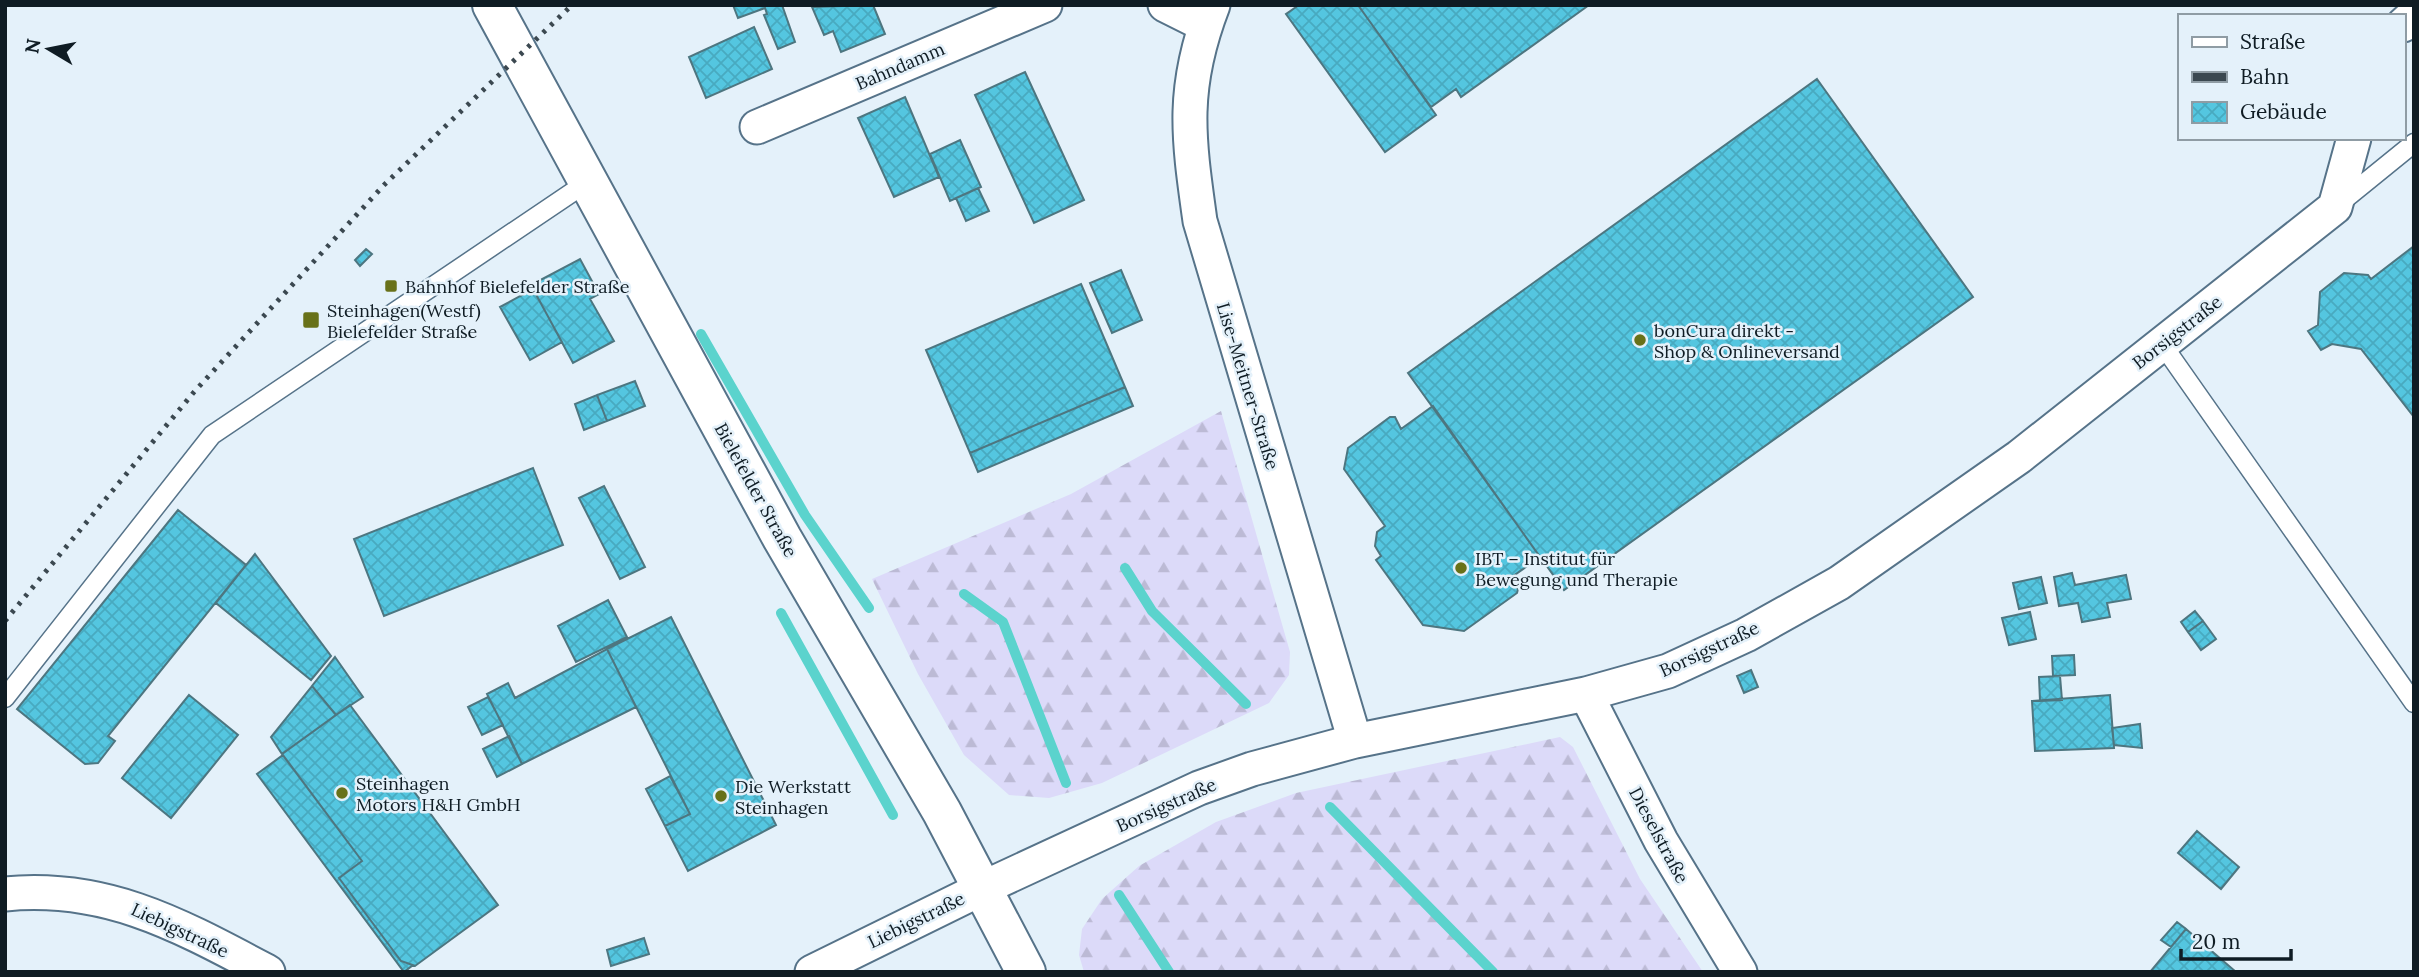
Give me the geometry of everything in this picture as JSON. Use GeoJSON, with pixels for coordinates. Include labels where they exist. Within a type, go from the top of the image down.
{"type":"FeatureCollection","features":[{"type":"Feature","properties":{"kind":"main road","name":"Bielefelder Straße"},"geometry":{"type":"LineString","coordinates":[[492,5],[574,190],[782,538],[983,888],[1026,972]]}},
{"type":"Feature","properties":{"kind":"street","name":"Bahndamm"},"geometry":{"type":"LineString","coordinates":[[757,127],[1045,5]]}},
{"type":"Feature","properties":{"kind":"street"},"geometry":{"type":"LineString","coordinates":[[1165,5],[1209,15]]}},
{"type":"Feature","properties":{"kind":"street","name":"Lise-Meitner-Straße"},"geometry":{"type":"LineString","coordinates":[[1209,15],[1189,93],[1188,139],[1200,221],[1355,741]]}},
{"type":"Feature","properties":{"kind":"street"},"geometry":{"type":"LineString","coordinates":[[2335,207],[2353,140]]}},
{"type":"Feature","properties":{"kind":"street","name":"Borsigstraße"},"geometry":{"type":"LineString","coordinates":[[983,888],[1199,788],[1252,769],[1355,741],[1586,694],[1668,671],[1745,635],[1839,583],[2019,457],[2335,207]]}},
{"type":"Feature","properties":{"kind":"street","name":"Dieselstraße"},"geometry":{"type":"LineString","coordinates":[[1586,694],[1661,841],[1740,972]]}},
{"type":"Feature","properties":{"kind":"street","name":"Liebigstraße"},"geometry":{"type":"LineString","coordinates":[[812,972],[983,888]]}},
{"type":"Feature","properties":{"kind":"street","name":"Liebigstraße"},"geometry":{"type":"LineString","coordinates":[[5,894],[69,893],[122,903],[167,919],[268,972]]}},
{"type":"Feature","properties":{"kind":"lane","name":"Borsigstraße"},"geometry":{"type":"LineString","coordinates":[[2335,207],[2414,143]]}},
{"type":"Feature","properties":{"kind":"lane"},"geometry":{"type":"LineString","coordinates":[[5,698],[212,435],[574,190]]}},
{"type":"Feature","properties":{"kind":"lane"},"geometry":{"type":"LineString","coordinates":[[2162,344],[2414,703]]}},
{"type":"Feature","properties":{"kind":"green space"},"geometry":{"type":"Polygon","coordinates":[[[1221,411],[1290,652],[1289,675],[1269,703],[1102,783],[1049,798],[1009,795],[964,755],[918,674],[872,579],[1071,494],[1221,411]]]}},
{"type":"Feature","properties":{"kind":"green space"},"geometry":{"type":"Polygon","coordinates":[[[1560,737],[1573,747],[1640,879],[1703,972],[1084,972],[1079,955],[1082,929],[1102,899],[1139,866],[1216,822],[1296,793],[1560,737]]]}},
{"type":"Feature","properties":{"kind":"building"},"geometry":{"type":"Polygon","coordinates":[[[733,5],[782,5],[795,42],[778,49],[764,15],[767,14],[765,8],[738,18],[733,5]]]}},
{"type":"Feature","properties":{"kind":"building"},"geometry":{"type":"Polygon","coordinates":[[[873,5],[885,34],[841,52],[833,31],[824,35],[812,7],[873,5]]]}},
{"type":"Feature","properties":{"kind":"building"},"geometry":{"type":"Polygon","coordinates":[[[1299,5],[1358,5],[1436,115],[1385,152],[1286,14],[1299,5]]]}},
{"type":"Feature","properties":{"kind":"building"},"geometry":{"type":"Polygon","coordinates":[[[1358,5],[1589,5],[1461,97],[1456,89],[1431,107],[1358,5]]]}},
{"type":"Feature","properties":{"kind":"building"},"geometry":{"type":"Polygon","coordinates":[[[754,27],[772,69],[706,98],[689,57],[754,27]]]}},
{"type":"Feature","properties":{"kind":"building"},"geometry":{"type":"Polygon","coordinates":[[[1025,72],[1084,200],[1034,223],[975,95],[1025,72]]]}},
{"type":"Feature","properties":{"kind":"building"},"geometry":{"type":"Polygon","coordinates":[[[1817,79],[1973,297],[1564,590],[1408,373],[1817,79]]]}},
{"type":"Feature","properties":{"kind":"building"},"geometry":{"type":"Polygon","coordinates":[[[905,97],[939,177],[894,197],[858,118],[905,97]]]}},
{"type":"Feature","properties":{"kind":"building"},"geometry":{"type":"Polygon","coordinates":[[[960,140],[981,187],[950,201],[930,154],[960,140]]]}},
{"type":"Feature","properties":{"kind":"building"},"geometry":{"type":"Polygon","coordinates":[[[978,188],[989,211],[966,221],[956,198],[978,188]]]}},
{"type":"Feature","properties":{"kind":"building"},"geometry":{"type":"Polygon","coordinates":[[[2414,246],[2414,417],[2361,349],[2332,344],[2321,350],[2308,331],[2318,325],[2320,292],[2344,273],[2368,275],[2371,279],[2414,246]]]}},
{"type":"Feature","properties":{"kind":"building"},"geometry":{"type":"Polygon","coordinates":[[[366,249],[372,254],[360,266],[355,260],[366,249]]]}},
{"type":"Feature","properties":{"kind":"building"},"geometry":{"type":"Polygon","coordinates":[[[580,259],[599,294],[590,299],[614,341],[573,363],[531,285],[580,259]]]}},
{"type":"Feature","properties":{"kind":"building"},"geometry":{"type":"Polygon","coordinates":[[[1121,270],[1142,320],[1112,333],[1090,283],[1121,270]]]}},
{"type":"Feature","properties":{"kind":"building"},"geometry":{"type":"Polygon","coordinates":[[[1081,284],[1125,387],[970,453],[926,350],[1081,284]]]}},
{"type":"Feature","properties":{"kind":"building"},"geometry":{"type":"Polygon","coordinates":[[[533,289],[562,342],[530,360],[500,307],[533,289]]]}},
{"type":"Feature","properties":{"kind":"building"},"geometry":{"type":"Polygon","coordinates":[[[635,381],[645,406],[607,421],[597,395],[635,381]]]}},
{"type":"Feature","properties":{"kind":"building"},"geometry":{"type":"Polygon","coordinates":[[[1125,387],[1133,406],[978,472],[970,453],[1125,387]]]}},
{"type":"Feature","properties":{"kind":"building"},"geometry":{"type":"Polygon","coordinates":[[[597,395],[607,421],[584,430],[575,404],[597,395]]]}},
{"type":"Feature","properties":{"kind":"building"},"geometry":{"type":"Polygon","coordinates":[[[1433,406],[1540,557],[1509,579],[1518,589],[1517,593],[1464,631],[1423,625],[1376,560],[1381,556],[1375,546],[1377,532],[1385,526],[1344,469],[1348,448],[1390,417],[1395,417],[1401,429],[1433,406]]]}},
{"type":"Feature","properties":{"kind":"building"},"geometry":{"type":"Polygon","coordinates":[[[533,468],[563,545],[384,616],[354,539],[533,468]]]}},
{"type":"Feature","properties":{"kind":"building"},"geometry":{"type":"Polygon","coordinates":[[[604,486],[645,567],[620,579],[579,498],[604,486]]]}},
{"type":"Feature","properties":{"kind":"building"},"geometry":{"type":"Polygon","coordinates":[[[178,510],[246,565],[108,736],[115,741],[98,763],[85,764],[17,709],[178,510]]]}},
{"type":"Feature","properties":{"kind":"building"},"geometry":{"type":"Polygon","coordinates":[[[255,554],[331,656],[311,680],[216,603],[255,554]]]}},
{"type":"Feature","properties":{"kind":"building"},"geometry":{"type":"Polygon","coordinates":[[[2072,573],[2075,585],[2126,575],[2131,599],[2107,603],[2110,617],[2082,622],[2078,603],[2059,606],[2054,577],[2072,573]]]}},
{"type":"Feature","properties":{"kind":"building"},"geometry":{"type":"Polygon","coordinates":[[[2041,577],[2047,603],[2019,609],[2013,583],[2041,577]]]}},
{"type":"Feature","properties":{"kind":"building"},"geometry":{"type":"Polygon","coordinates":[[[608,600],[627,637],[576,662],[558,626],[608,600]]]}},
{"type":"Feature","properties":{"kind":"building"},"geometry":{"type":"Polygon","coordinates":[[[2195,611],[2203,621],[2188,632],[2181,622],[2195,611]]]}},
{"type":"Feature","properties":{"kind":"building"},"geometry":{"type":"Polygon","coordinates":[[[2030,612],[2036,639],[2009,645],[2002,618],[2030,612]]]}},
{"type":"Feature","properties":{"kind":"building"},"geometry":{"type":"Polygon","coordinates":[[[671,617],[776,825],[688,871],[665,826],[690,814],[607,649],[671,617]]]}},
{"type":"Feature","properties":{"kind":"building"},"geometry":{"type":"Polygon","coordinates":[[[2203,621],[2216,639],[2201,650],[2188,632],[2203,621]]]}},
{"type":"Feature","properties":{"kind":"building"},"geometry":{"type":"Polygon","coordinates":[[[607,649],[636,707],[522,764],[487,694],[508,683],[515,698],[607,649]]]}},
{"type":"Feature","properties":{"kind":"building"},"geometry":{"type":"Polygon","coordinates":[[[2074,655],[2075,675],[2053,676],[2052,656],[2074,655]]]}},
{"type":"Feature","properties":{"kind":"building"},"geometry":{"type":"Polygon","coordinates":[[[335,657],[363,697],[336,715],[312,686],[335,657]]]}},
{"type":"Feature","properties":{"kind":"building"},"geometry":{"type":"Polygon","coordinates":[[[1751,670],[1758,687],[1744,693],[1737,676],[1751,670]]]}},
{"type":"Feature","properties":{"kind":"building"},"geometry":{"type":"Polygon","coordinates":[[[2060,676],[2062,700],[2040,701],[2039,677],[2060,676]]]}},
{"type":"Feature","properties":{"kind":"building"},"geometry":{"type":"Polygon","coordinates":[[[312,686],[336,715],[282,754],[271,737],[312,686]]]}},
{"type":"Feature","properties":{"kind":"building"},"geometry":{"type":"Polygon","coordinates":[[[189,695],[238,735],[171,818],[122,778],[189,695]]]}},
{"type":"Feature","properties":{"kind":"building"},"geometry":{"type":"Polygon","coordinates":[[[2110,695],[2114,748],[2035,751],[2032,701],[2110,695]]]}},
{"type":"Feature","properties":{"kind":"building"},"geometry":{"type":"Polygon","coordinates":[[[488,697],[503,725],[482,735],[468,707],[488,697]]]}},
{"type":"Feature","properties":{"kind":"building"},"geometry":{"type":"Polygon","coordinates":[[[350,705],[498,905],[415,966],[401,961],[339,878],[362,861],[282,754],[350,705]]]}},
{"type":"Feature","properties":{"kind":"building"},"geometry":{"type":"Polygon","coordinates":[[[2140,724],[2142,748],[2114,745],[2112,728],[2140,724]]]}},
{"type":"Feature","properties":{"kind":"building"},"geometry":{"type":"Polygon","coordinates":[[[509,736],[522,764],[497,777],[483,749],[509,736]]]}},
{"type":"Feature","properties":{"kind":"building"},"geometry":{"type":"Polygon","coordinates":[[[283,755],[362,861],[339,878],[401,961],[413,965],[404,972],[257,774],[283,755]]]}},
{"type":"Feature","properties":{"kind":"building"},"geometry":{"type":"Polygon","coordinates":[[[670,776],[690,814],[665,826],[646,789],[670,776]]]}},
{"type":"Feature","properties":{"kind":"building"},"geometry":{"type":"Polygon","coordinates":[[[2197,831],[2239,867],[2221,889],[2178,853],[2197,831]]]}},
{"type":"Feature","properties":{"kind":"building"},"geometry":{"type":"Polygon","coordinates":[[[2177,922],[2186,929],[2171,947],[2161,940],[2177,922]]]}},
{"type":"Feature","properties":{"kind":"building"},"geometry":{"type":"Polygon","coordinates":[[[2186,929],[2236,972],[2150,972],[2186,929]]]}},
{"type":"Feature","properties":{"kind":"building"},"geometry":{"type":"Polygon","coordinates":[[[644,938],[649,954],[611,966],[607,950],[644,938]]]}},
{"type":"Feature","properties":{"kind":"waterway"},"geometry":{"type":"LineString","coordinates":[[701,334],[805,515],[869,608]]}},
{"type":"Feature","properties":{"kind":"waterway"},"geometry":{"type":"LineString","coordinates":[[1125,568],[1152,611],[1246,704]]}},
{"type":"Feature","properties":{"kind":"waterway"},"geometry":{"type":"LineString","coordinates":[[964,594],[1003,622],[1066,783]]}},
{"type":"Feature","properties":{"kind":"waterway"},"geometry":{"type":"LineString","coordinates":[[781,613],[893,815]]}},
{"type":"Feature","properties":{"kind":"waterway"},"geometry":{"type":"LineString","coordinates":[[1330,807],[1493,972]]}},
{"type":"Feature","properties":{"kind":"waterway"},"geometry":{"type":"LineString","coordinates":[[1119,895],[1169,972]]}},
{"type":"Feature","properties":{"kind":"railway"},"geometry":{"type":"LineString","coordinates":[[5,621],[194,392],[384,185],[572,5]]}},
{"type":"Feature","properties":{"kind":"place","name":"Bahnhof Bielefelder Straße"},"geometry":{"type":"Point","coordinates":[391,286]}},
{"type":"Feature","properties":{"kind":"place","name":"Steinhagen(Westf) Bielefelder Straße"},"geometry":{"type":"Point","coordinates":[311,320]}},
{"type":"Feature","properties":{"kind":"place","name":"bonCura direkt - Shop & Onlineversand"},"geometry":{"type":"Point","coordinates":[1640,340]}},
{"type":"Feature","properties":{"kind":"place","name":"IBT – Institut für Bewegung und Therapie"},"geometry":{"type":"Point","coordinates":[1461,568]}},
{"type":"Feature","properties":{"kind":"place","name":"Steinhagen Motors H&H GmbH"},"geometry":{"type":"Point","coordinates":[342,793]}},
{"type":"Feature","properties":{"kind":"place","name":"Die Werkstatt Steinhagen"},"geometry":{"type":"Point","coordinates":[721,796]}}]}
